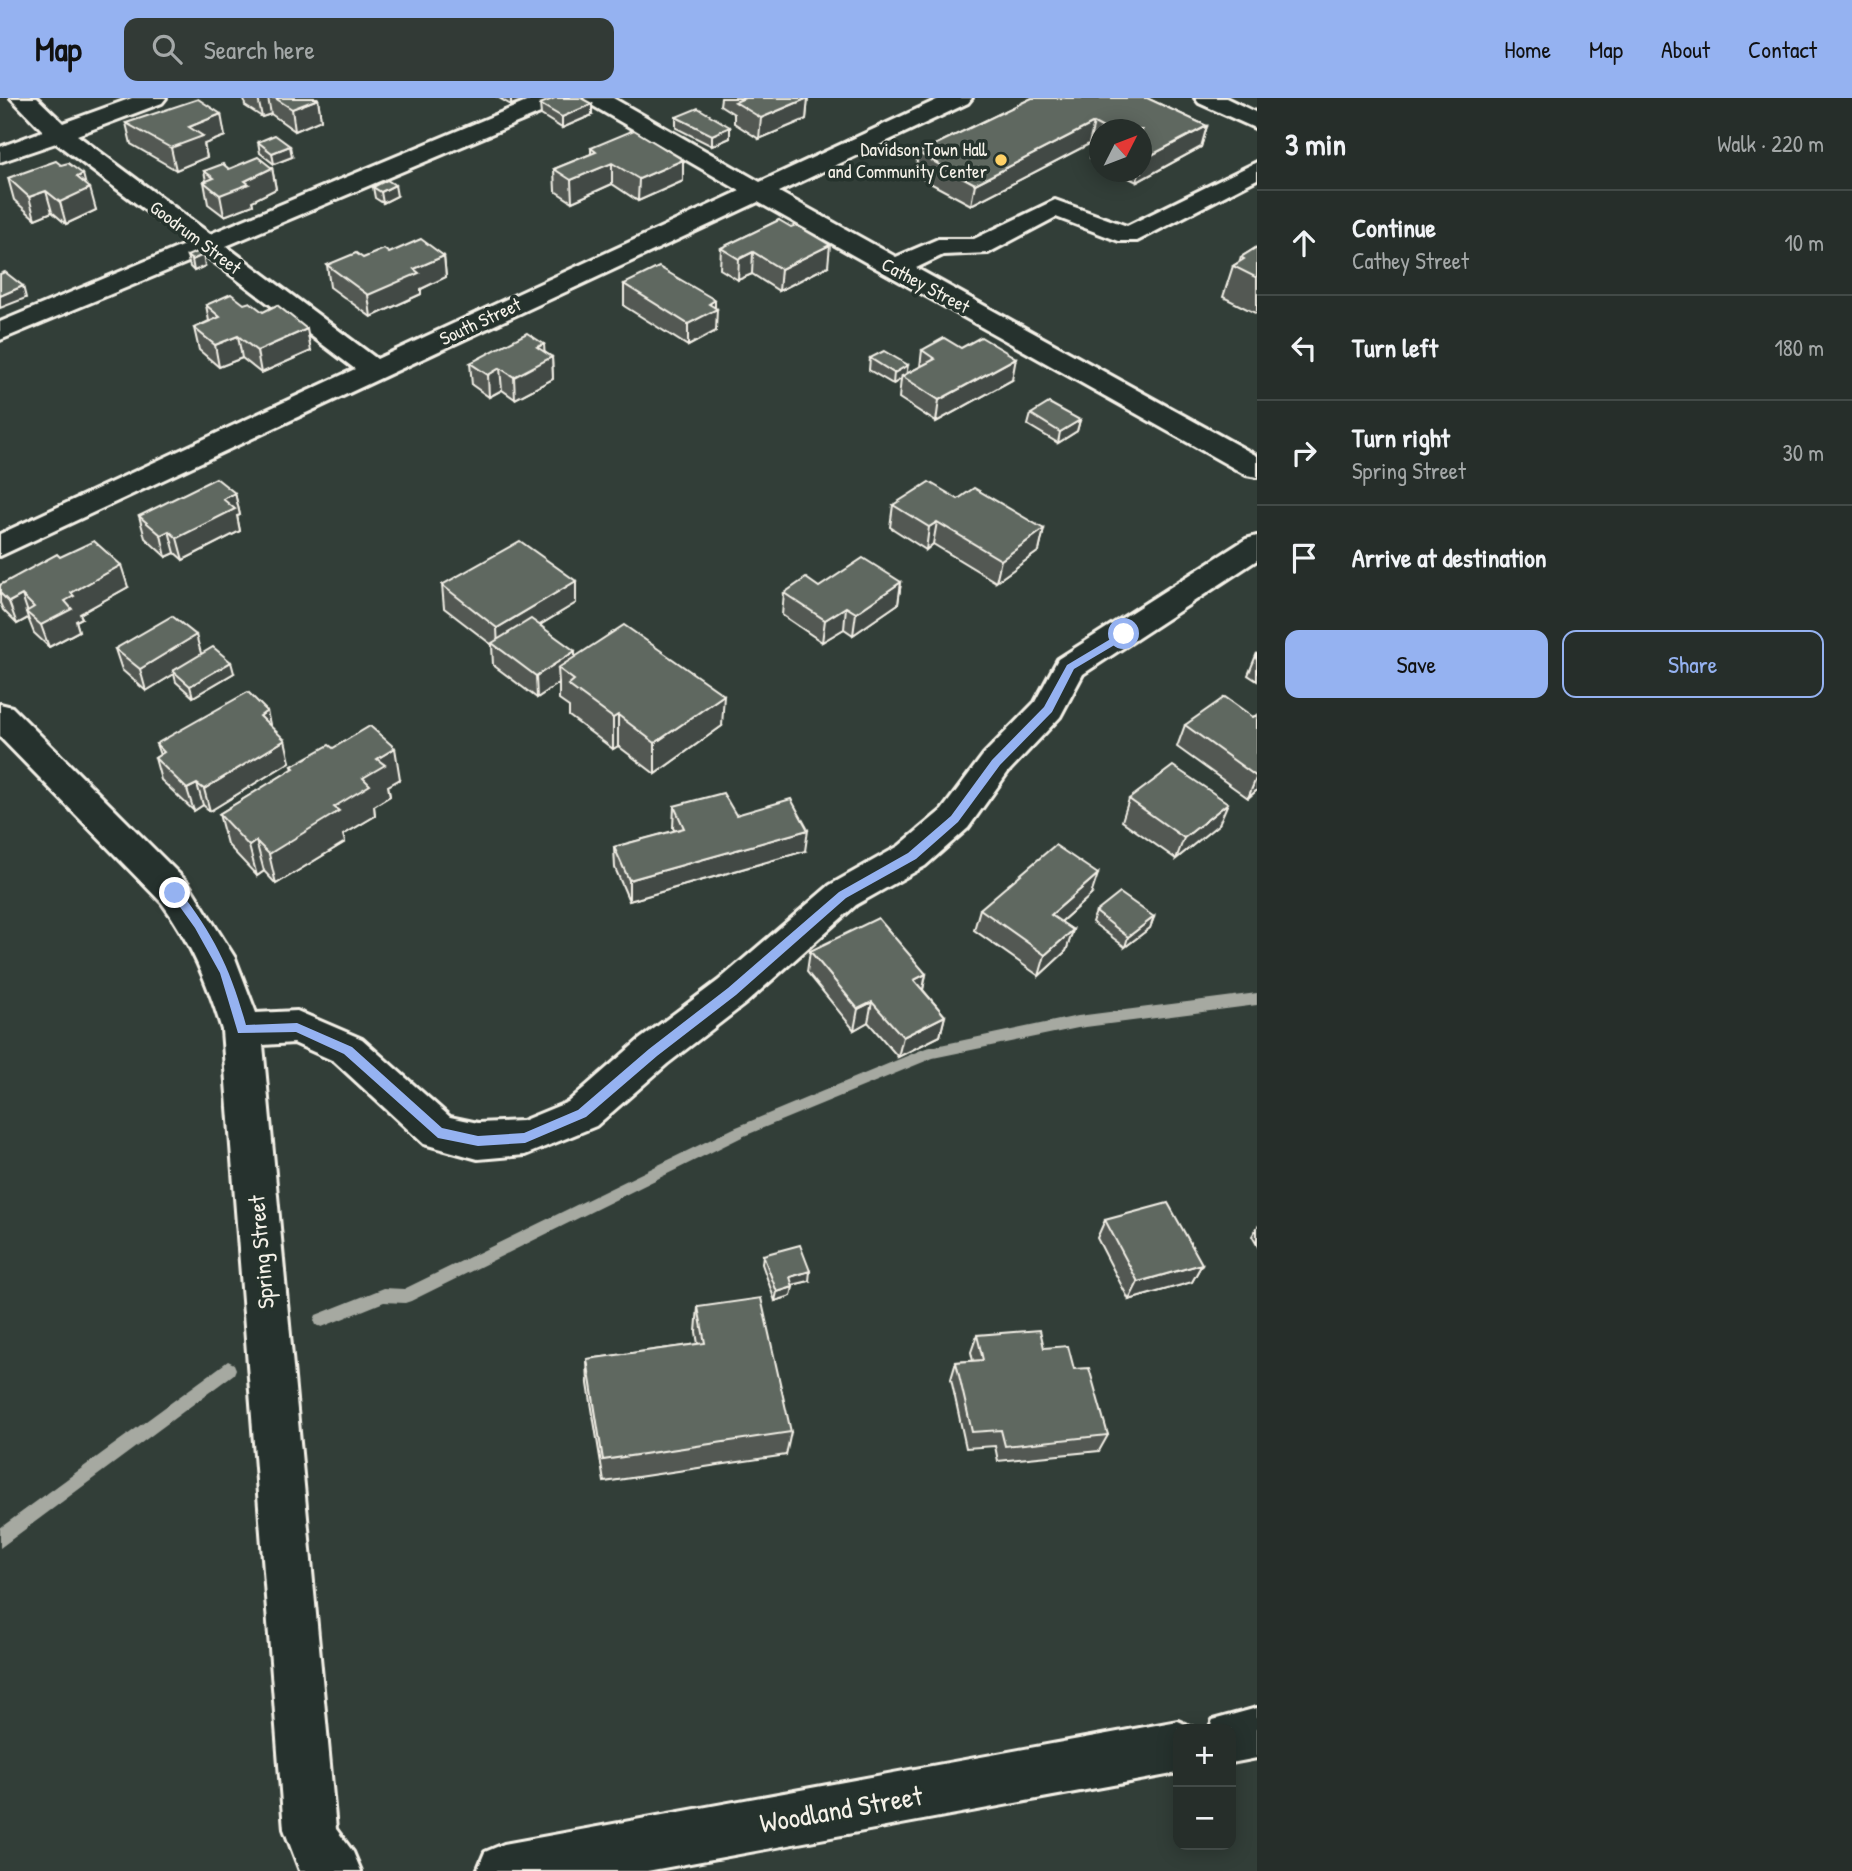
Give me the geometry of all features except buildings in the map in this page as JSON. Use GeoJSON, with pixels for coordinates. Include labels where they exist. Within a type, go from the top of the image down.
{"type":"FeatureCollection","features":[{"type":"Feature","properties":{"kind":"street","name":"Goodrum Street"},"geometry":{"type":"LineString","coordinates":[[23,98],[59,133],[374,370]]}},
{"type":"Feature","properties":{"kind":"street"},"geometry":{"type":"LineString","coordinates":[[0,155],[155,98]]}},
{"type":"Feature","properties":{"kind":"street"},"geometry":{"type":"LineString","coordinates":[[0,332],[556,98]]}},
{"type":"Feature","properties":{"kind":"street","name":"Cathey Street"},"geometry":{"type":"LineString","coordinates":[[596,98],[757,192],[1257,468]]}},
{"type":"Feature","properties":{"kind":"street","name":"South Street"},"geometry":{"type":"LineString","coordinates":[[0,546],[960,98]]}},
{"type":"Feature","properties":{"kind":"street"},"geometry":{"type":"LineString","coordinates":[[1207,98],[1257,122]]}},
{"type":"Feature","properties":{"kind":"street"},"geometry":{"type":"LineString","coordinates":[[895,268],[938,247],[979,247],[1055,208],[1128,235],[1257,169]]}},
{"type":"Feature","properties":{"kind":"street"},"geometry":{"type":"LineString","coordinates":[[242,1030],[297,1027],[348,1050],[438,1132],[478,1141],[525,1138],[582,1114],[653,1052],[732,992],[843,895],[912,856],[955,819],[996,763],[1048,709],[1070,667],[1257,546]]}},
{"type":"Feature","properties":{"kind":"street","name":"Spring Street"},"geometry":{"type":"LineString","coordinates":[[0,716],[175,893],[199,925],[225,973],[242,1030],[310,1829],[320,1855],[334,1871]]}},
{"type":"Feature","properties":{"kind":"street"},"geometry":{"type":"LineString","coordinates":[[1236,1737],[1257,1733]]}},
{"type":"Feature","properties":{"kind":"street","name":"Woodland Street"},"geometry":{"type":"LineString","coordinates":[[504,1871],[1173,1748]]}},
{"type":"Feature","properties":{"kind":"waterway"},"geometry":{"type":"LineString","coordinates":[[322,1320],[384,1295],[405,1296],[739,1132],[931,1052],[1078,1022],[1257,999]]}},
{"type":"Feature","properties":{"kind":"waterway"},"geometry":{"type":"LineString","coordinates":[[0,1539],[228,1369]]}},
{"type":"Feature","properties":{"kind":"place","name":"Davidson Town Hall and Community Center"},"geometry":{"type":"Point","coordinates":[1001,160]}},
{"type":"Feature","properties":{"kind":"route"},"geometry":{"type":"LineString","coordinates":[[175,893],[199,925],[225,973],[242,1030],[297,1027],[348,1050],[438,1132],[478,1141],[525,1138],[582,1114],[653,1052],[732,992],[843,895],[912,856],[955,819],[996,763],[1048,709],[1070,667],[1124,634]]}}]}
